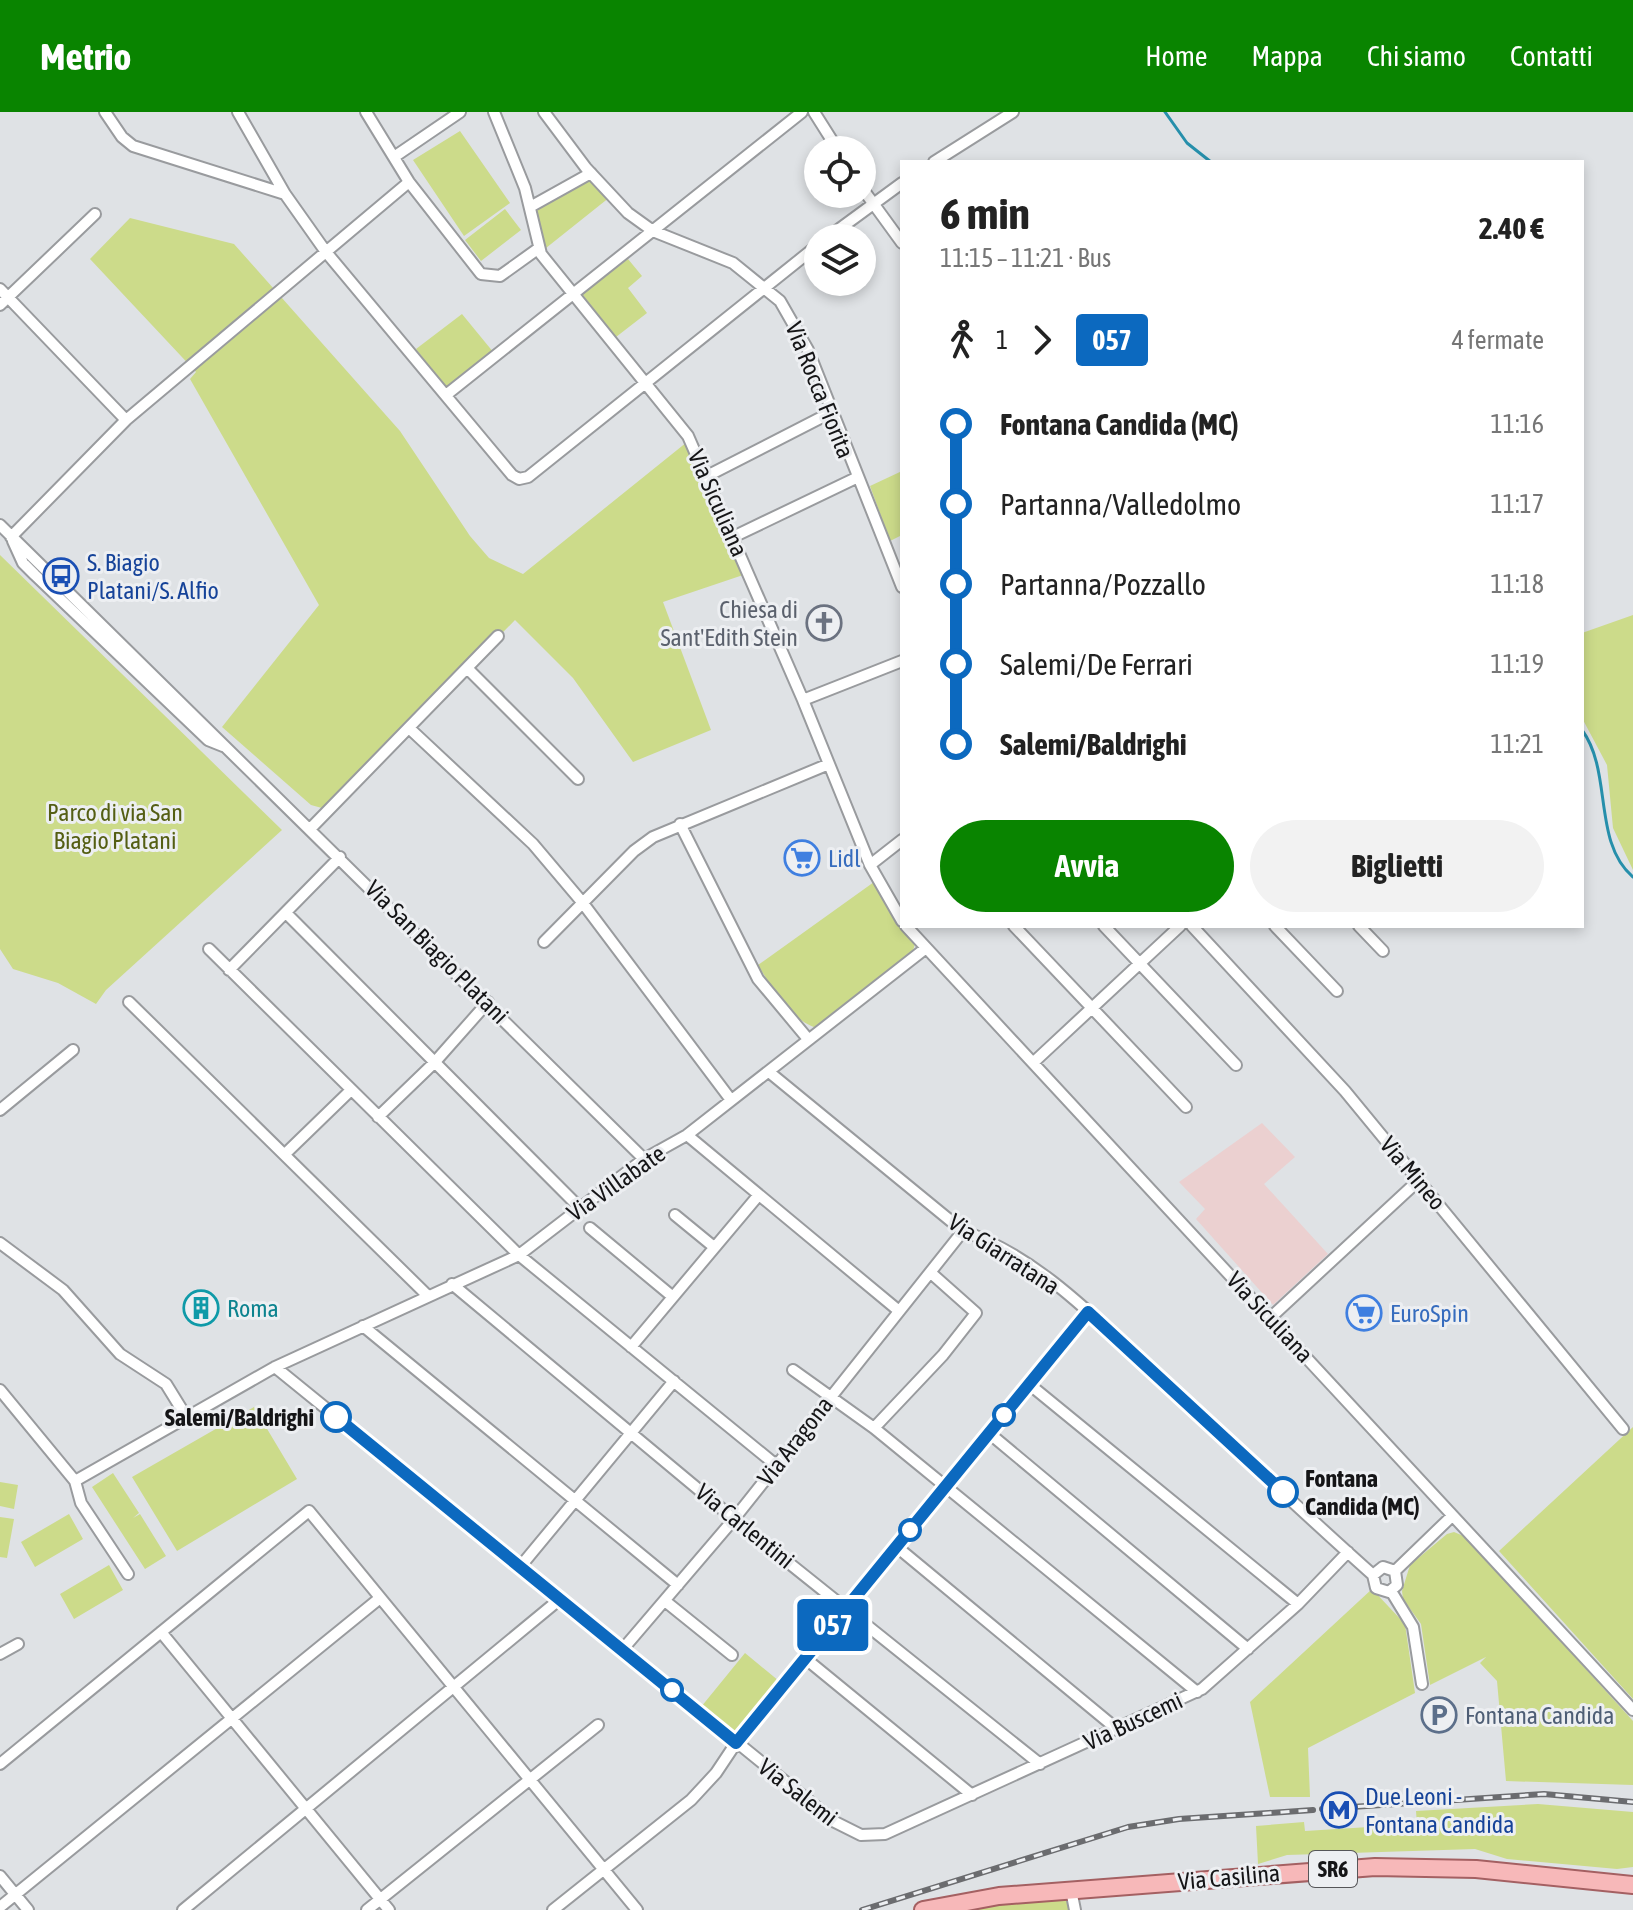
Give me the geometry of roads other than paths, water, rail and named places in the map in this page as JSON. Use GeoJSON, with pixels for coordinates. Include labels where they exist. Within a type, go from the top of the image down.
{"type":"FeatureCollection","features":[{"type":"Feature","properties":{"kind":"main road","name":"Via Casilina"},"geometry":{"type":"LineString","coordinates":[[923,1910],[991,1897],[1398,1866],[1633,1885]]}},
{"type":"Feature","properties":{"kind":"street"},"geometry":{"type":"LineString","coordinates":[[105,112],[122,137],[133,146],[285,194]]}},
{"type":"Feature","properties":{"kind":"street"},"geometry":{"type":"LineString","coordinates":[[238,112],[285,194],[326,252],[512,475],[519,479],[528,477],[804,256]]}},
{"type":"Feature","properties":{"kind":"street"},"geometry":{"type":"LineString","coordinates":[[366,112],[409,182],[483,276],[500,276],[539,248]]}},
{"type":"Feature","properties":{"kind":"street"},"geometry":{"type":"LineString","coordinates":[[394,157],[460,112]]}},
{"type":"Feature","properties":{"kind":"street","name":"Via Siculiana"},"geometry":{"type":"LineString","coordinates":[[494,112],[530,207],[539,248],[688,436],[803,700],[870,865],[900,918]]}},
{"type":"Feature","properties":{"kind":"street"},"geometry":{"type":"LineString","coordinates":[[446,395],[802,112]]}},
{"type":"Feature","properties":{"kind":"street"},"geometry":{"type":"LineString","coordinates":[[814,112],[829,136]]}},
{"type":"Feature","properties":{"kind":"street"},"geometry":{"type":"LineString","coordinates":[[937,160],[1013,112]]}},
{"type":"Feature","properties":{"kind":"street","name":"Via Rocca Fiorita"},"geometry":{"type":"LineString","coordinates":[[545,113],[591,173],[623,208],[653,231],[729,261],[765,286],[784,307],[805,344],[900,582]]}},
{"type":"Feature","properties":{"kind":"street"},"geometry":{"type":"LineString","coordinates":[[530,207],[591,173]]}},
{"type":"Feature","properties":{"kind":"street"},"geometry":{"type":"LineString","coordinates":[[11,537],[126,420],[409,182]]}},
{"type":"Feature","properties":{"kind":"street"},"geometry":{"type":"LineString","coordinates":[[876,200],[900,184]]}},
{"type":"Feature","properties":{"kind":"street"},"geometry":{"type":"LineString","coordinates":[[845,224],[866,208]]}},
{"type":"Feature","properties":{"kind":"street"},"geometry":{"type":"LineString","coordinates":[[876,208],[900,240]]}},
{"type":"Feature","properties":{"kind":"street"},"geometry":{"type":"LineString","coordinates":[[95,214],[3,297],[126,420]]}},
{"type":"Feature","properties":{"kind":"street"},"geometry":{"type":"LineString","coordinates":[[707,476],[830,413]]}},
{"type":"Feature","properties":{"kind":"street"},"geometry":{"type":"LineString","coordinates":[[733,537],[856,478]]}},
{"type":"Feature","properties":{"kind":"street","name":"Via San Biagio Platani"},"geometry":{"type":"LineString","coordinates":[[0,525],[488,1002],[644,1159]]}},
{"type":"Feature","properties":{"kind":"street","name":"Via San Biagio Platani"},"geometry":{"type":"LineString","coordinates":[[11,537],[29,568],[208,740],[229,748]]}},
{"type":"Feature","properties":{"kind":"street"},"geometry":{"type":"LineString","coordinates":[[29,568],[36,559]]}},
{"type":"Feature","properties":{"kind":"street"},"geometry":{"type":"LineString","coordinates":[[311,828],[498,636]]}},
{"type":"Feature","properties":{"kind":"street"},"geometry":{"type":"LineString","coordinates":[[803,700],[900,662]]}},
{"type":"Feature","properties":{"kind":"street"},"geometry":{"type":"LineString","coordinates":[[468,669],[578,779]]}},
{"type":"Feature","properties":{"kind":"street"},"geometry":{"type":"LineString","coordinates":[[409,728],[533,844],[582,902],[731,1100]]}},
{"type":"Feature","properties":{"kind":"street"},"geometry":{"type":"LineString","coordinates":[[544,942],[634,851],[680,824],[829,764]]}},
{"type":"Feature","properties":{"kind":"street"},"geometry":{"type":"LineString","coordinates":[[680,824],[758,979],[808,1039]]}},
{"type":"Feature","properties":{"kind":"street"},"geometry":{"type":"LineString","coordinates":[[870,865],[900,842]]}},
{"type":"Feature","properties":{"kind":"street"},"geometry":{"type":"LineString","coordinates":[[229,970],[340,857]]}},
{"type":"Feature","properties":{"kind":"street"},"geometry":{"type":"LineString","coordinates":[[286,913],[579,1207]]}},
{"type":"Feature","properties":{"kind":"street","name":"Via Siculiana"},"geometry":{"type":"LineString","coordinates":[[908,928],[1035,1061],[1633,1710]]}},
{"type":"Feature","properties":{"kind":"street"},"geometry":{"type":"LineString","coordinates":[[1016,928],[1186,1107]]}},
{"type":"Feature","properties":{"kind":"street"},"geometry":{"type":"LineString","coordinates":[[1106,928],[1236,1065]]}},
{"type":"Feature","properties":{"kind":"street"},"geometry":{"type":"LineString","coordinates":[[1035,1061],[1178,928]]}},
{"type":"Feature","properties":{"kind":"street","name":"Via Mineo"},"geometry":{"type":"LineString","coordinates":[[1194,928],[1345,1091],[1623,1429]]}},
{"type":"Feature","properties":{"kind":"street"},"geometry":{"type":"LineString","coordinates":[[1277,928],[1337,991]]}},
{"type":"Feature","properties":{"kind":"street"},"geometry":{"type":"LineString","coordinates":[[1361,928],[1383,951]]}},
{"type":"Feature","properties":{"kind":"street","name":"Via Villabate"},"geometry":{"type":"LineString","coordinates":[[75,1481],[275,1367],[519,1255],[644,1159],[687,1135],[926,948]]}},
{"type":"Feature","properties":{"kind":"street"},"geometry":{"type":"LineString","coordinates":[[209,949],[519,1255],[776,1465]]}},
{"type":"Feature","properties":{"kind":"street"},"geometry":{"type":"LineString","coordinates":[[129,1002],[427,1295]]}},
{"type":"Feature","properties":{"kind":"street"},"geometry":{"type":"LineString","coordinates":[[378,1117],[434,1063],[488,1002]]}},
{"type":"Feature","properties":{"kind":"street"},"geometry":{"type":"LineString","coordinates":[[0,1110],[73,1050]]}},
{"type":"Feature","properties":{"kind":"street","name":"Via Giarratana"},"geometry":{"type":"LineString","coordinates":[[769,1072],[963,1231],[994,1243],[1025,1263],[1088,1312],[1373,1575]]}},
{"type":"Feature","properties":{"kind":"street"},"geometry":{"type":"LineString","coordinates":[[285,1154],[350,1091]]}},
{"type":"Feature","properties":{"kind":"street"},"geometry":{"type":"LineString","coordinates":[[687,1135],[757,1197],[899,1311]]}},
{"type":"Feature","properties":{"kind":"street"},"geometry":{"type":"LineString","coordinates":[[1270,1318],[1419,1180]]}},
{"type":"Feature","properties":{"kind":"street"},"geometry":{"type":"LineString","coordinates":[[631,1347],[757,1197]]}},
{"type":"Feature","properties":{"kind":"street"},"geometry":{"type":"LineString","coordinates":[[675,1215],[714,1247]]}},
{"type":"Feature","properties":{"kind":"street"},"geometry":{"type":"LineString","coordinates":[[590,1228],[673,1297]]}},
{"type":"Feature","properties":{"kind":"street","name":"Via Aragona"},"geometry":{"type":"LineString","coordinates":[[623,1649],[734,1519],[963,1231]]}},
{"type":"Feature","properties":{"kind":"street"},"geometry":{"type":"LineString","coordinates":[[0,1243],[63,1290],[120,1354],[166,1384],[187,1418]]}},
{"type":"Feature","properties":{"kind":"street"},"geometry":{"type":"LineString","coordinates":[[874,1428],[943,1355],[976,1313],[931,1273]]}},
{"type":"Feature","properties":{"kind":"street","name":"Via Carlentini"},"geometry":{"type":"LineString","coordinates":[[452,1284],[734,1519],[1040,1764]]}},
{"type":"Feature","properties":{"kind":"street"},"geometry":{"type":"LineString","coordinates":[[553,1910],[702,1789],[736,1743],[1088,1312]]}},
{"type":"Feature","properties":{"kind":"street"},"geometry":{"type":"LineString","coordinates":[[363,1326],[678,1585]]}},
{"type":"Feature","properties":{"kind":"street","name":"Via Salemi"},"geometry":{"type":"LineString","coordinates":[[275,1367],[845,1829],[864,1836],[881,1835]]}},
{"type":"Feature","properties":{"kind":"street"},"geometry":{"type":"LineString","coordinates":[[793,1370],[874,1428],[1197,1692]]}},
{"type":"Feature","properties":{"kind":"street"},"geometry":{"type":"LineString","coordinates":[[520,1567],[674,1381]]}},
{"type":"Feature","properties":{"kind":"street"},"geometry":{"type":"LineString","coordinates":[[1029,1384],[1298,1604]]}},
{"type":"Feature","properties":{"kind":"street"},"geometry":{"type":"LineString","coordinates":[[0,1390],[75,1481],[81,1503],[128,1574]]}},
{"type":"Feature","properties":{"kind":"street"},"geometry":{"type":"LineString","coordinates":[[989,1433],[1248,1649]]}},
{"type":"Feature","properties":{"kind":"street"},"geometry":{"type":"LineString","coordinates":[[0,1764],[309,1511],[637,1910]]}},
{"type":"Feature","properties":{"kind":"street"},"geometry":{"type":"LineString","coordinates":[[1395,1571],[1452,1516]]}},
{"type":"Feature","properties":{"kind":"street"},"geometry":{"type":"LineString","coordinates":[[897,1547],[1118,1730]]}},
{"type":"Feature","properties":{"kind":"street","name":"Via Buscemi"},"geometry":{"type":"LineString","coordinates":[[881,1835],[1197,1692],[1298,1604],[1348,1552]]}},
{"type":"Feature","properties":{"kind":"street"},"geometry":{"type":"LineString","coordinates":[[1395,1571],[1383,1567],[1373,1575],[1376,1588],[1391,1591],[1414,1631],[1422,1684]]}},
{"type":"Feature","properties":{"kind":"street"},"geometry":{"type":"LineString","coordinates":[[1391,1591],[1398,1581],[1395,1571]]}},
{"type":"Feature","properties":{"kind":"street"},"geometry":{"type":"LineString","coordinates":[[0,1907],[380,1598]]}},
{"type":"Feature","properties":{"kind":"street"},"geometry":{"type":"LineString","coordinates":[[183,1910],[560,1599]]}},
{"type":"Feature","properties":{"kind":"street"},"geometry":{"type":"LineString","coordinates":[[665,1601],[732,1655]]}},
{"type":"Feature","properties":{"kind":"street"},"geometry":{"type":"LineString","coordinates":[[161,1632],[389,1910]]}},
{"type":"Feature","properties":{"kind":"street"},"geometry":{"type":"LineString","coordinates":[[0,1654],[18,1644]]}},
{"type":"Feature","properties":{"kind":"street"},"geometry":{"type":"LineString","coordinates":[[806,1659],[972,1795]]}},
{"type":"Feature","properties":{"kind":"street"},"geometry":{"type":"LineString","coordinates":[[367,1910],[598,1725]]}},
{"type":"Feature","properties":{"kind":"street"},"geometry":{"type":"LineString","coordinates":[[0,1876],[28,1910]]}},
{"type":"Feature","properties":{"kind":"street"},"geometry":{"type":"LineString","coordinates":[[1595,1882],[1633,1876]]}},
{"type":"Feature","properties":{"kind":"street"},"geometry":{"type":"LineString","coordinates":[[1071,1890],[1075,1910]]}},
{"type":"Feature","properties":{"kind":"waterway"},"geometry":{"type":"LineString","coordinates":[[1165,112],[1187,143],[1208,160]]}},
{"type":"Feature","properties":{"kind":"waterway"},"geometry":{"type":"LineString","coordinates":[[1584,734],[1597,766],[1612,845],[1620,862],[1633,877]]}},
{"type":"Feature","properties":{"kind":"railway"},"geometry":{"type":"LineString","coordinates":[[1322,1809],[1544,1794],[1633,1802]]}},
{"type":"Feature","properties":{"kind":"railway"},"geometry":{"type":"LineString","coordinates":[[862,1910],[1128,1827],[1179,1819],[1313,1810]]}},
{"type":"Feature","properties":{"kind":"place","name":"S. Biagio Platani/S. Alfio"},"geometry":{"type":"Point","coordinates":[61,576]}},
{"type":"Feature","properties":{"kind":"place","name":"Chiesa di Sant'Edith Stein"},"geometry":{"type":"Point","coordinates":[824,623]}},
{"type":"Feature","properties":{"kind":"place","name":"Lidl"},"geometry":{"type":"Point","coordinates":[802,858]}},
{"type":"Feature","properties":{"kind":"place","name":"Roma"},"geometry":{"type":"Point","coordinates":[201,1308]}},
{"type":"Feature","properties":{"kind":"place","name":"EuroSpin"},"geometry":{"type":"Point","coordinates":[1364,1313]}},
{"type":"Feature","properties":{"kind":"place","name":"Salemi/Baldrighi"},"geometry":{"type":"Point","coordinates":[336,1417]}},
{"type":"Feature","properties":{"kind":"place","name":"Fontana Candida (MC)"},"geometry":{"type":"Point","coordinates":[1283,1492]}},
{"type":"Feature","properties":{"kind":"place","name":"Fontana Candida"},"geometry":{"type":"Point","coordinates":[1439,1715]}},
{"type":"Feature","properties":{"kind":"place","name":"Due Leoni - Fontana Candida"},"geometry":{"type":"Point","coordinates":[1339,1810]}},
{"type":"Feature","properties":{"kind":"park label","name":"Parco di via San Biagio Platani"},"geometry":{"type":"Point","coordinates":[115,826]}}]}
